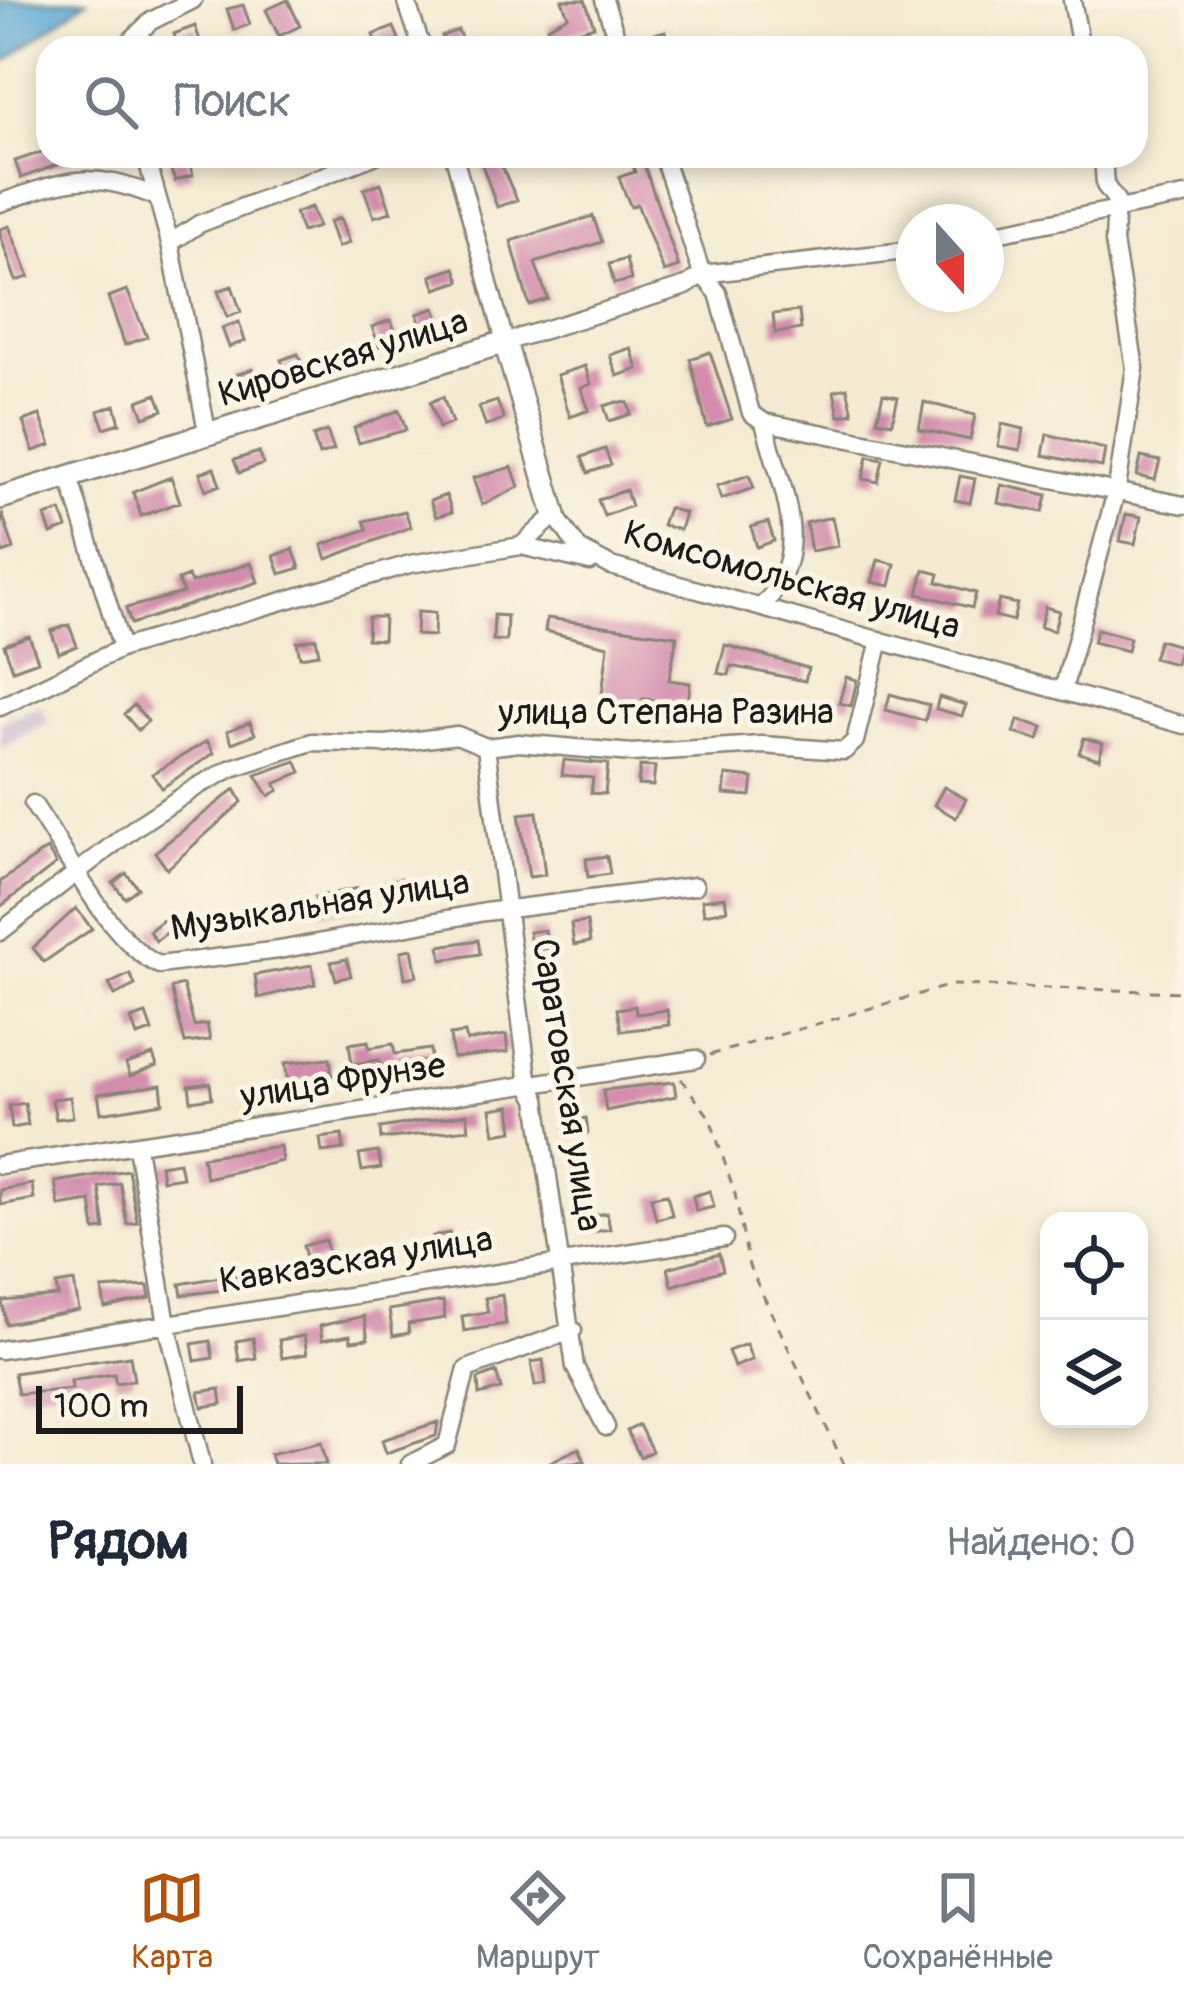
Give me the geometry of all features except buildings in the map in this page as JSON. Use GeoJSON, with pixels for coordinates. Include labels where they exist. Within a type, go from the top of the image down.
{"type":"FeatureCollection","features":[{"type":"Feature","properties":{"kind":"main road","name":"Кировская улица"},"geometry":{"type":"LineString","coordinates":[[0,498],[505,342]]}},
{"type":"Feature","properties":{"kind":"main road"},"geometry":{"type":"LineString","coordinates":[[505,342],[555,515]]}},
{"type":"Feature","properties":{"kind":"street"},"geometry":{"type":"LineString","coordinates":[[135,36],[151,21],[193,0]]}},
{"type":"Feature","properties":{"kind":"street"},"geometry":{"type":"LineString","coordinates":[[406,0],[418,36]]}},
{"type":"Feature","properties":{"kind":"street"},"geometry":{"type":"LineString","coordinates":[[604,0],[616,36]]}},
{"type":"Feature","properties":{"kind":"street"},"geometry":{"type":"LineString","coordinates":[[1072,0],[1080,36]]}},
{"type":"Feature","properties":{"kind":"street"},"geometry":{"type":"LineString","coordinates":[[149,168],[170,243],[208,436]]}},
{"type":"Feature","properties":{"kind":"street"},"geometry":{"type":"LineString","coordinates":[[170,243],[199,224],[343,168]]}},
{"type":"Feature","properties":{"kind":"street"},"geometry":{"type":"LineString","coordinates":[[457,168],[505,342]]}},
{"type":"Feature","properties":{"kind":"street"},"geometry":{"type":"LineString","coordinates":[[667,168],[702,274],[718,292],[752,413],[764,422],[1117,488],[1184,505]]}},
{"type":"Feature","properties":{"kind":"street"},"geometry":{"type":"LineString","coordinates":[[1063,690],[1117,488],[1135,368],[1114,242],[1115,210],[1105,168]]}},
{"type":"Feature","properties":{"kind":"street"},"geometry":{"type":"LineString","coordinates":[[0,203],[72,177],[107,179],[157,197]]}},
{"type":"Feature","properties":{"kind":"street"},"geometry":{"type":"LineString","coordinates":[[1004,232],[1184,196]]}},
{"type":"Feature","properties":{"kind":"street","name":"Кировская улица"},"geometry":{"type":"LineString","coordinates":[[505,342],[686,286],[702,274],[896,252]]}},
{"type":"Feature","properties":{"kind":"street"},"geometry":{"type":"LineString","coordinates":[[761,608],[783,585],[793,542],[764,422]]}},
{"type":"Feature","properties":{"kind":"street"},"geometry":{"type":"LineString","coordinates":[[69,478],[122,648]]}},
{"type":"Feature","properties":{"kind":"street"},"geometry":{"type":"LineString","coordinates":[[521,546],[555,515]]}},
{"type":"Feature","properties":{"kind":"street","name":"Комсомольская улица"},"geometry":{"type":"LineString","coordinates":[[555,515],[579,549],[610,566],[1184,725]]}},
{"type":"Feature","properties":{"kind":"street"},"geometry":{"type":"LineString","coordinates":[[0,707],[122,648],[410,564],[521,546],[610,566]]}},
{"type":"Feature","properties":{"kind":"street","name":"улица Степана Разина"},"geometry":{"type":"LineString","coordinates":[[0,932],[198,786],[312,742],[386,744],[458,735],[486,747],[518,743],[632,753],[762,745],[844,751],[855,741],[880,640]]}},
{"type":"Feature","properties":{"kind":"street","name":"Саратовская улица"},"geometry":{"type":"LineString","coordinates":[[486,747],[529,1085],[537,1100],[575,1367],[606,1427]]}},
{"type":"Feature","properties":{"kind":"street","name":"Музыкальная улица"},"geometry":{"type":"LineString","coordinates":[[34,804],[141,957],[159,964],[279,950],[505,910],[695,886]]}},
{"type":"Feature","properties":{"kind":"street","name":"улица Фрунзе"},"geometry":{"type":"LineString","coordinates":[[0,1165],[696,1059]]}},
{"type":"Feature","properties":{"kind":"street"},"geometry":{"type":"LineString","coordinates":[[137,1147],[167,1324],[202,1464]]}},
{"type":"Feature","properties":{"kind":"street","name":"Кавказская улица"},"geometry":{"type":"LineString","coordinates":[[0,1350],[724,1238]]}},
{"type":"Feature","properties":{"kind":"street"},"geometry":{"type":"LineString","coordinates":[[410,1464],[447,1445],[456,1428],[458,1388],[467,1369],[573,1330]]}},
{"type":"Feature","properties":{"kind":"path"},"geometry":{"type":"LineString","coordinates":[[696,1059],[950,985],[1184,992]]}},
{"type":"Feature","properties":{"kind":"path"},"geometry":{"type":"LineString","coordinates":[[670,1063],[710,1118],[735,1193],[749,1266],[844,1464]]}},
{"type":"Feature","properties":{"kind":"shaded area"},"geometry":{"type":"Polygon","coordinates":[[[40,704],[48,722],[0,749],[0,723],[40,704]]]}},
{"type":"Feature","properties":{"kind":"water"},"geometry":{"type":"Polygon","coordinates":[[[0,0],[87,0],[36,36],[0,65],[0,0]]]}}]}
